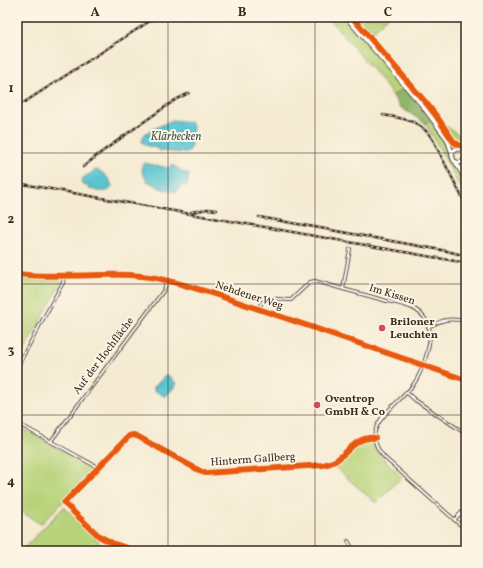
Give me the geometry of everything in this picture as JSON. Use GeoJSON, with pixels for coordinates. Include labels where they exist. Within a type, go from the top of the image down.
{"type":"FeatureCollection","features":[{"type":"Feature","properties":{"kind":"main road"},"geometry":{"type":"LineString","coordinates":[[346,17],[416,98],[447,139],[466,152]]}},
{"type":"Feature","properties":{"kind":"main road"},"geometry":{"type":"LineString","coordinates":[[447,139],[452,152],[452,158],[462,173],[466,184]]}},
{"type":"Feature","properties":{"kind":"main road"},"geometry":{"type":"LineString","coordinates":[[452,152],[459,148]]}},
{"type":"Feature","properties":{"kind":"main road"},"geometry":{"type":"LineString","coordinates":[[455,162],[460,163],[465,159]]}},
{"type":"Feature","properties":{"kind":"main road"},"geometry":{"type":"LineString","coordinates":[[462,173],[465,159]]}},
{"type":"Feature","properties":{"kind":"street"},"geometry":{"type":"LineString","coordinates":[[343,289],[350,249]]}},
{"type":"Feature","properties":{"kind":"street","name":"Nehdener Weg"},"geometry":{"type":"LineString","coordinates":[[17,274],[39,276],[120,274],[168,280],[259,309],[466,380]]}},
{"type":"Feature","properties":{"kind":"street"},"geometry":{"type":"LineString","coordinates":[[17,368],[63,283],[64,276]]}},
{"type":"Feature","properties":{"kind":"street","name":"Auf der Hochfläche"},"geometry":{"type":"LineString","coordinates":[[51,441],[164,290],[168,280]]}},
{"type":"Feature","properties":{"kind":"street","name":"Im Kissen"},"geometry":{"type":"LineString","coordinates":[[259,309],[262,302],[265,300],[277,298],[291,300],[310,282],[315,281],[415,309],[421,314],[428,327]]}},
{"type":"Feature","properties":{"kind":"street"},"geometry":{"type":"LineString","coordinates":[[466,321],[445,319],[428,327],[430,335],[429,344],[423,365],[416,381],[381,419],[376,429],[375,438],[382,455],[466,530]]}},
{"type":"Feature","properties":{"kind":"street"},"geometry":{"type":"LineString","coordinates":[[406,392],[415,400],[466,434]]}},
{"type":"Feature","properties":{"kind":"street"},"geometry":{"type":"LineString","coordinates":[[17,424],[99,468],[64,503],[99,536],[112,543],[136,551]]}},
{"type":"Feature","properties":{"kind":"street","name":"Hinterm Gallberg"},"geometry":{"type":"LineString","coordinates":[[99,468],[129,436],[133,435],[206,473],[323,465],[334,461],[357,442],[369,437],[375,438]]}},
{"type":"Feature","properties":{"kind":"street"},"geometry":{"type":"LineString","coordinates":[[454,520],[466,508]]}},
{"type":"Feature","properties":{"kind":"street"},"geometry":{"type":"LineString","coordinates":[[348,541],[352,551]]}},
{"type":"Feature","properties":{"kind":"green space"},"geometry":{"type":"Polygon","coordinates":[[[328,17],[344,17],[405,87],[393,96],[328,17]]]}},
{"type":"Feature","properties":{"kind":"green space"},"geometry":{"type":"Polygon","coordinates":[[[353,17],[388,17],[369,35],[353,17]]]}},
{"type":"Feature","properties":{"kind":"green space"},"geometry":{"type":"Polygon","coordinates":[[[405,87],[430,120],[425,123],[400,107],[393,96],[405,87]]]}},
{"type":"Feature","properties":{"kind":"green space"},"geometry":{"type":"Polygon","coordinates":[[[430,120],[451,151],[451,159],[459,169],[466,188],[466,199],[425,123],[430,120]]]}},
{"type":"Feature","properties":{"kind":"green space"},"geometry":{"type":"Polygon","coordinates":[[[446,126],[466,140],[466,147],[456,143],[443,131],[446,126]]]}},
{"type":"Feature","properties":{"kind":"green space"},"geometry":{"type":"Polygon","coordinates":[[[17,279],[61,279],[61,283],[17,364],[17,279]]]}},
{"type":"Feature","properties":{"kind":"green space"},"geometry":{"type":"Polygon","coordinates":[[[17,425],[91,467],[91,471],[88,476],[41,524],[17,509],[17,425]]]}},
{"type":"Feature","properties":{"kind":"green space"},"geometry":{"type":"Polygon","coordinates":[[[366,441],[373,442],[379,454],[402,477],[376,503],[336,468],[336,466],[355,447],[366,441]]]}},
{"type":"Feature","properties":{"kind":"green space"},"geometry":{"type":"Polygon","coordinates":[[[64,507],[109,551],[21,551],[64,507]]]}},
{"type":"Feature","properties":{"kind":"water","name":"Klärbecken"},"geometry":{"type":"Polygon","coordinates":[[[172,120],[190,122],[193,126],[190,150],[186,153],[160,151],[159,149],[145,145],[142,142],[146,133],[172,120]]]}},
{"type":"Feature","properties":{"kind":"water"},"geometry":{"type":"Polygon","coordinates":[[[144,163],[169,168],[172,165],[189,174],[187,186],[182,185],[177,192],[159,188],[147,181],[142,171],[142,165],[144,163]]]}},
{"type":"Feature","properties":{"kind":"water"},"geometry":{"type":"Polygon","coordinates":[[[96,170],[104,174],[111,184],[112,187],[107,191],[89,189],[89,186],[84,186],[82,184],[81,182],[83,178],[96,170]]]}},
{"type":"Feature","properties":{"kind":"water"},"geometry":{"type":"Polygon","coordinates":[[[166,375],[177,384],[167,395],[164,396],[154,390],[154,387],[166,375]]]}},
{"type":"Feature","properties":{"kind":"railway"},"geometry":{"type":"LineString","coordinates":[[17,107],[156,17]]}},
{"type":"Feature","properties":{"kind":"railway"},"geometry":{"type":"LineString","coordinates":[[83,167],[175,100],[189,93]]}},
{"type":"Feature","properties":{"kind":"railway"},"geometry":{"type":"LineString","coordinates":[[383,115],[405,119],[418,124],[428,133],[466,205]]}},
{"type":"Feature","properties":{"kind":"railway"},"geometry":{"type":"LineString","coordinates":[[17,183],[466,263]]}},
{"type":"Feature","properties":{"kind":"railway"},"geometry":{"type":"LineString","coordinates":[[191,212],[208,209],[217,210]]}},
{"type":"Feature","properties":{"kind":"railway"},"geometry":{"type":"LineString","coordinates":[[259,217],[447,251],[466,256]]}},
{"type":"Feature","properties":{"kind":"cycle path"},"geometry":{"type":"LineString","coordinates":[[352,17],[427,104],[453,141],[466,148]]}},
{"type":"Feature","properties":{"kind":"cycle path"},"geometry":{"type":"LineString","coordinates":[[17,274],[34,276],[121,275],[156,278],[217,295],[466,380]]}},
{"type":"Feature","properties":{"kind":"cycle path"},"geometry":{"type":"LineString","coordinates":[[136,551],[112,543],[99,536],[64,503],[129,436],[137,436],[206,473],[323,465],[335,461],[353,445],[363,439],[375,438]]}},
{"type":"Feature","properties":{"kind":"place","name":"Briloner Leuchten"},"geometry":{"type":"Point","coordinates":[382,328]}},
{"type":"Feature","properties":{"kind":"place","name":"Oventrop GmbH & Co"},"geometry":{"type":"Point","coordinates":[317,405]}}]}
